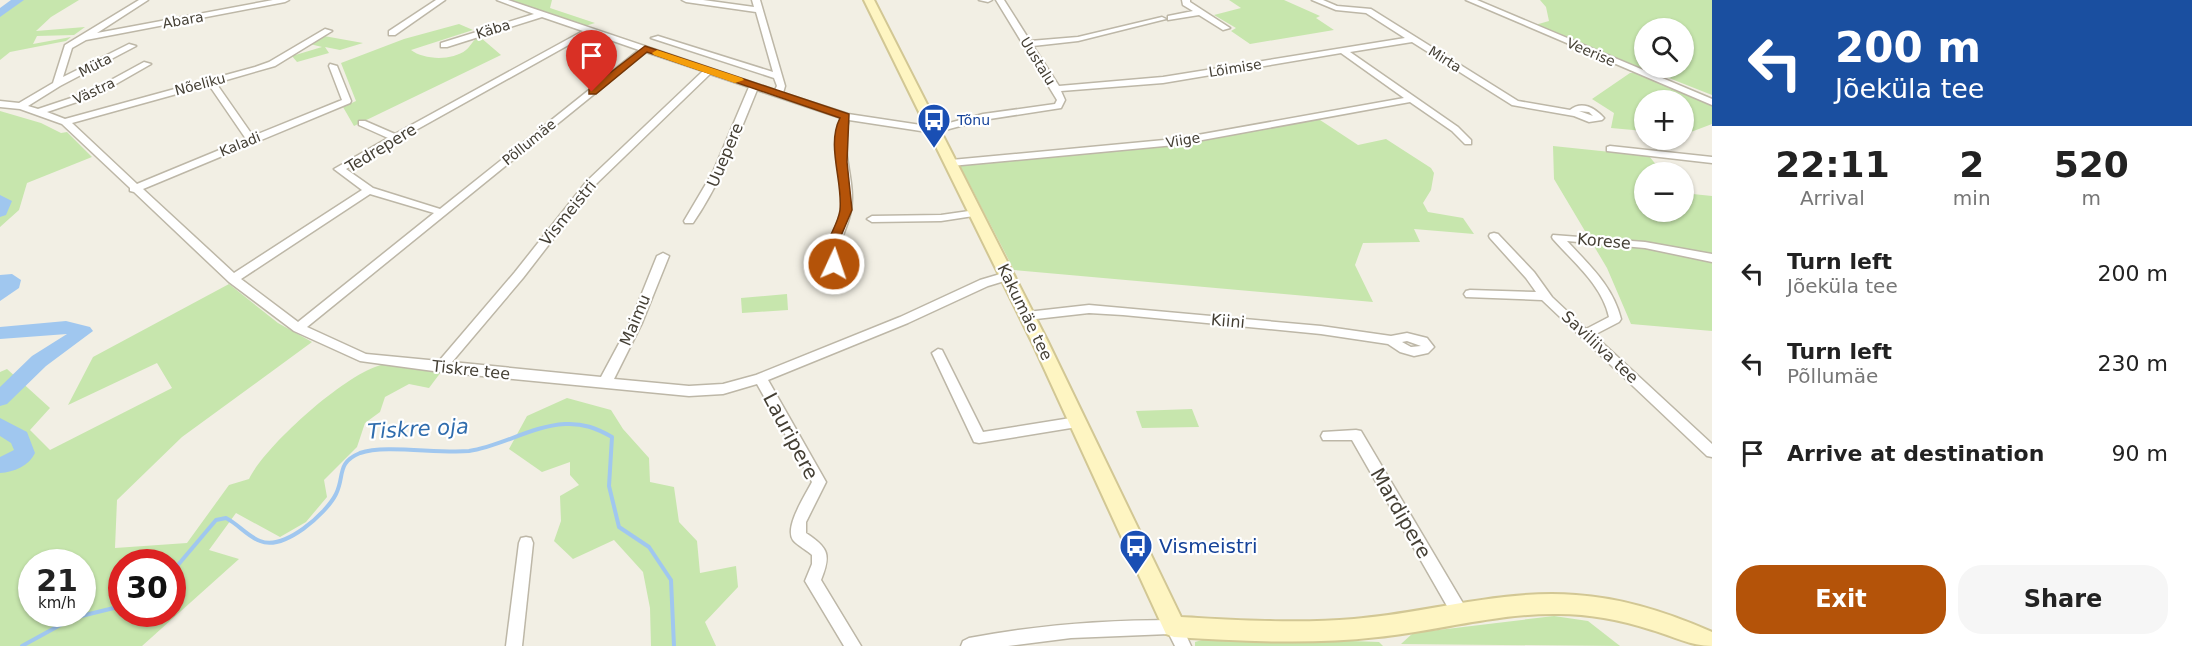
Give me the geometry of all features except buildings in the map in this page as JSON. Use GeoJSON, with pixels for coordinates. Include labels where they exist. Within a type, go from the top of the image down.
{"type":"FeatureCollection","features":[{"type":"Feature","properties":{"kind":"street"},"geometry":{"type":"LineString","coordinates":[[57,84],[68,47],[144,0]]}},
{"type":"Feature","properties":{"kind":"street","name":"Abara"},"geometry":{"type":"LineString","coordinates":[[81,38],[285,0]]}},
{"type":"Feature","properties":{"kind":"street"},"geometry":{"type":"LineString","coordinates":[[392,33],[441,0]]}},
{"type":"Feature","properties":{"kind":"street"},"geometry":{"type":"LineString","coordinates":[[501,0],[846,117],[934,130]]}},
{"type":"Feature","properties":{"kind":"street"},"geometry":{"type":"LineString","coordinates":[[686,0],[759,10]]}},
{"type":"Feature","properties":{"kind":"street"},"geometry":{"type":"LineString","coordinates":[[756,0],[781,86],[778,94]]}},
{"type":"Feature","properties":{"kind":"street","name":"Kakumäe tee"},"geometry":{"type":"LineString","coordinates":[[869,0],[1027,316],[1179,637]]}},
{"type":"Feature","properties":{"kind":"street"},"geometry":{"type":"LineString","coordinates":[[983,0],[988,0]]}},
{"type":"Feature","properties":{"kind":"street","name":"Uustalu"},"geometry":{"type":"LineString","coordinates":[[934,130],[983,117],[1058,106],[1061,100],[1056,89],[1000,0]]}},
{"type":"Feature","properties":{"kind":"street"},"geometry":{"type":"LineString","coordinates":[[1186,0],[1200,12],[1226,28]]}},
{"type":"Feature","properties":{"kind":"street","name":"Mirta"},"geometry":{"type":"LineString","coordinates":[[1316,0],[1336,8],[1368,11],[1515,102],[1577,114]]}},
{"type":"Feature","properties":{"kind":"street","name":"Veerise"},"geometry":{"type":"LineString","coordinates":[[1470,0],[1712,102]]}},
{"type":"Feature","properties":{"kind":"street"},"geometry":{"type":"LineString","coordinates":[[1027,44],[1066,41],[1200,12]]}},
{"type":"Feature","properties":{"kind":"street","name":"Käba"},"geometry":{"type":"LineString","coordinates":[[444,45],[542,14]]}},
{"type":"Feature","properties":{"kind":"street","name":"Tedrepere"},"geometry":{"type":"LineString","coordinates":[[233,279],[369,190],[339,169],[590,30]]}},
{"type":"Feature","properties":{"kind":"street","name":"Nõeliku"},"geometry":{"type":"LineString","coordinates":[[65,122],[272,64],[328,31]]}},
{"type":"Feature","properties":{"kind":"street"},"geometry":{"type":"LineString","coordinates":[[655,38],[778,76]]}},
{"type":"Feature","properties":{"kind":"street","name":"Lõimise"},"geometry":{"type":"LineString","coordinates":[[1056,89],[1163,80],[1414,39]]}},
{"type":"Feature","properties":{"kind":"street","name":"Müta"},"geometry":{"type":"LineString","coordinates":[[21,106],[57,84],[132,46]]}},
{"type":"Feature","properties":{"kind":"street","name":"Põllumäe"},"geometry":{"type":"LineString","coordinates":[[298,328],[645,49]]}},
{"type":"Feature","properties":{"kind":"street"},"geometry":{"type":"LineString","coordinates":[[1343,51],[1455,129],[1468,142]]}},
{"type":"Feature","properties":{"kind":"street","name":"Västra"},"geometry":{"type":"LineString","coordinates":[[39,112],[92,94],[147,64]]}},
{"type":"Feature","properties":{"kind":"street","name":"Kaladi"},"geometry":{"type":"LineString","coordinates":[[134,189],[347,101],[333,66]]}},
{"type":"Feature","properties":{"kind":"street","name":"Vismeistri"},"geometry":{"type":"LineString","coordinates":[[441,367],[519,275],[591,183],[709,70]]}},
{"type":"Feature","properties":{"kind":"street"},"geometry":{"type":"LineString","coordinates":[[210,81],[251,140]]}},
{"type":"Feature","properties":{"kind":"street","name":"Uuepere"},"geometry":{"type":"LineString","coordinates":[[689,220],[706,198],[719,172],[754,86]]}},
{"type":"Feature","properties":{"kind":"street","name":"Viige"},"geometry":{"type":"LineString","coordinates":[[951,163],[1175,142],[1412,99]]}},
{"type":"Feature","properties":{"kind":"street","name":"Tiskre tee"},"geometry":{"type":"LineString","coordinates":[[0,104],[21,106],[65,122],[134,189],[233,279],[298,328],[364,358],[689,391],[723,389],[760,378],[904,320],[984,283],[1007,276]]}},
{"type":"Feature","properties":{"kind":"street"},"geometry":{"type":"LineString","coordinates":[[834,264],[831,255],[832,243],[846,210],[841,162],[842,124],[846,117]]}},
{"type":"Feature","properties":{"kind":"street"},"geometry":{"type":"LineString","coordinates":[[362,123],[396,138]]}},
{"type":"Feature","properties":{"kind":"street"},"geometry":{"type":"LineString","coordinates":[[1610,149],[1712,160]]}},
{"type":"Feature","properties":{"kind":"street"},"geometry":{"type":"LineString","coordinates":[[369,190],[441,212]]}},
{"type":"Feature","properties":{"kind":"street"},"geometry":{"type":"LineString","coordinates":[[872,219],[941,218],[976,213]]}},
{"type":"Feature","properties":{"kind":"street","name":"Saviliiva tee"},"geometry":{"type":"LineString","coordinates":[[1494,236],[1546,296],[1712,452]]}},
{"type":"Feature","properties":{"kind":"street","name":"Korese"},"geometry":{"type":"LineString","coordinates":[[1586,334],[1611,323],[1615,319],[1614,314],[1600,287],[1557,237],[1645,245],[1712,258]]}},
{"type":"Feature","properties":{"kind":"street","name":"Maimu"},"geometry":{"type":"LineString","coordinates":[[605,383],[636,323],[663,256]]}},
{"type":"Feature","properties":{"kind":"street"},"geometry":{"type":"LineString","coordinates":[[1470,294],[1546,296]]}},
{"type":"Feature","properties":{"kind":"street","name":"Kiini"},"geometry":{"type":"LineString","coordinates":[[1027,316],[1089,309],[1123,311],[1321,330],[1391,340],[1411,352],[1425,350],[1426,343]]}},
{"type":"Feature","properties":{"kind":"street"},"geometry":{"type":"LineString","coordinates":[[938,353],[952,376],[963,408],[979,438],[1077,422]]}},
{"type":"Feature","properties":{"kind":"street","name":"Lauripere"},"geometry":{"type":"LineString","coordinates":[[760,378],[819,482],[800,522],[799,536],[820,550],[823,558],[813,581],[853,646]]}},
{"type":"Feature","properties":{"kind":"street","name":"Mardipere"},"geometry":{"type":"LineString","coordinates":[[1329,436],[1356,435],[1461,615]]}},
{"type":"Feature","properties":{"kind":"street"},"geometry":{"type":"LineString","coordinates":[[514,646],[526,543]]}},
{"type":"Feature","properties":{"kind":"street"},"geometry":{"type":"LineString","coordinates":[[969,646],[1042,632],[1095,627],[1179,637],[1344,630],[1510,607],[1557,604],[1591,607],[1657,622],[1712,643]]}},
{"type":"Feature","properties":{"kind":"green space"},"geometry":{"type":"Polygon","coordinates":[[[23,0],[79,0],[51,17],[36,31],[85,27],[74,35],[37,36],[33,44],[71,37],[66,41],[10,52],[0,60],[0,16],[23,0]]]}},
{"type":"Feature","properties":{"kind":"green space"},"geometry":{"type":"Polygon","coordinates":[[[508,0],[552,0],[550,8],[595,23],[585,26],[508,0]]]}},
{"type":"Feature","properties":{"kind":"green space"},"geometry":{"type":"Polygon","coordinates":[[[1229,0],[1284,0],[1320,16],[1316,18],[1334,30],[1250,44],[1231,31],[1236,28],[1214,15],[1241,8],[1229,0]]]}},
{"type":"Feature","properties":{"kind":"green space"},"geometry":{"type":"Polygon","coordinates":[[[1540,0],[1712,0],[1712,95],[1669,78],[1694,78],[1694,18],[1634,18],[1634,68],[1535,25],[1549,21],[1546,7],[1540,0]]]}},
{"type":"Feature","properties":{"kind":"green space"},"geometry":{"type":"Polygon","coordinates":[[[459,24],[473,30],[411,50],[430,57],[453,56],[466,50],[480,37],[501,55],[354,126],[343,107],[356,101],[341,63],[404,39],[459,24]]]}},
{"type":"Feature","properties":{"kind":"green space"},"geometry":{"type":"Polygon","coordinates":[[[324,36],[363,43],[340,50],[325,47],[329,53],[297,62],[292,56],[322,47],[310,44],[324,36]]]}},
{"type":"Feature","properties":{"kind":"green space"},"geometry":{"type":"Polygon","coordinates":[[[1630,73],[1634,73],[1634,78],[1647,78],[1675,90],[1634,90],[1634,130],[1611,128],[1614,113],[1592,99],[1630,73]]]}},
{"type":"Feature","properties":{"kind":"green space"},"geometry":{"type":"Polygon","coordinates":[[[1694,98],[1712,106],[1712,124],[1694,131],[1694,98]]]}},
{"type":"Feature","properties":{"kind":"green space"},"geometry":{"type":"Polygon","coordinates":[[[0,111],[41,123],[61,133],[67,132],[92,157],[27,183],[19,210],[0,227],[0,111]]]}},
{"type":"Feature","properties":{"kind":"green space"},"geometry":{"type":"Polygon","coordinates":[[[1317,118],[1358,145],[1386,139],[1431,168],[1434,173],[1431,190],[1423,203],[1428,212],[1463,218],[1474,234],[1414,229],[1420,242],[1363,243],[1355,265],[1373,302],[1014,270],[959,164],[1148,147],[1317,118]]]}},
{"type":"Feature","properties":{"kind":"green space"},"geometry":{"type":"Polygon","coordinates":[[[1553,146],[1649,156],[1654,162],[1634,162],[1634,222],[1694,222],[1694,194],[1712,196],[1712,331],[1631,324],[1607,268],[1554,179],[1553,146]]]}},
{"type":"Feature","properties":{"kind":"green space"},"geometry":{"type":"Polygon","coordinates":[[[229,284],[278,323],[312,342],[182,437],[117,500],[115,548],[187,543],[229,485],[249,479],[271,449],[288,431],[347,382],[366,371],[387,364],[441,372],[429,388],[409,384],[385,397],[380,412],[365,423],[357,447],[324,480],[327,497],[306,522],[280,537],[236,513],[209,550],[239,559],[186,607],[186,549],[108,549],[108,627],[163,627],[142,646],[0,646],[0,372],[7,369],[50,408],[30,430],[50,450],[172,388],[157,363],[68,405],[93,357],[229,284]]]}},
{"type":"Feature","properties":{"kind":"green space"},"geometry":{"type":"Polygon","coordinates":[[[787,294],[788,310],[742,313],[741,298],[787,294]]]}},
{"type":"Feature","properties":{"kind":"green space"},"geometry":{"type":"Polygon","coordinates":[[[567,398],[611,410],[623,429],[649,458],[650,482],[674,487],[679,522],[697,541],[700,573],[736,566],[738,587],[705,622],[716,646],[651,646],[650,608],[643,572],[614,540],[573,559],[554,541],[561,521],[560,496],[579,485],[570,475],[570,462],[542,472],[509,449],[527,416],[567,398]]]}},
{"type":"Feature","properties":{"kind":"green space"},"geometry":{"type":"Polygon","coordinates":[[[1192,409],[1199,427],[1142,428],[1136,411],[1192,409]]]}},
{"type":"Feature","properties":{"kind":"green space"},"geometry":{"type":"Polygon","coordinates":[[[1554,616],[1588,621],[1620,646],[1401,644],[1413,633],[1554,616]]]}},
{"type":"Feature","properties":{"kind":"green space"},"geometry":{"type":"Polygon","coordinates":[[[1216,636],[1379,642],[1383,646],[1195,646],[1195,642],[1216,636]]]}},
{"type":"Feature","properties":{"kind":"waterway","name":"Tiskre oja"},"geometry":{"type":"LineString","coordinates":[[0,13],[18,0]]}},
{"type":"Feature","properties":{"kind":"waterway","name":"Tiskre oja"},"geometry":{"type":"LineString","coordinates":[[0,200],[4,201],[0,212]]}},
{"type":"Feature","properties":{"kind":"waterway","name":"Tiskre oja"},"geometry":{"type":"LineString","coordinates":[[0,281],[12,280],[10,288],[0,295]]}},
{"type":"Feature","properties":{"kind":"waterway","name":"Tiskre oja"},"geometry":{"type":"LineString","coordinates":[[0,333],[55,328],[84,331],[39,361],[0,399]]}},
{"type":"Feature","properties":{"kind":"waterway","name":"Tiskre oja"},"geometry":{"type":"LineString","coordinates":[[186,555],[216,520],[226,518],[260,541],[270,543],[292,536],[314,520],[331,502],[339,487],[344,466],[347,461],[360,453],[383,449],[469,451],[540,428],[565,424],[584,425],[612,437],[609,486],[619,527],[649,547],[671,580],[674,646]]}},
{"type":"Feature","properties":{"kind":"waterway","name":"Tiskre oja"},"geometry":{"type":"LineString","coordinates":[[0,426],[20,438],[25,453],[9,464],[0,465]]}},
{"type":"Feature","properties":{"kind":"waterway","name":"Tiskre oja"},"geometry":{"type":"LineString","coordinates":[[22,646],[73,618],[108,609]]}},
{"type":"Feature","properties":{"kind":"slow traffic"},"geometry":{"type":"LineString","coordinates":[[657,53],[739,80]]}},
{"type":"Feature","properties":{"kind":"place","name":"Tõnu"},"geometry":{"type":"Point","coordinates":[934,149]}},
{"type":"Feature","properties":{"kind":"place","name":"Vismeistri"},"geometry":{"type":"Point","coordinates":[1136,575]}},
{"type":"Feature","properties":{"kind":"route"},"geometry":{"type":"LineString","coordinates":[[592,92],[645,49],[846,117],[842,124],[841,162],[846,190],[846,210],[832,243],[831,255],[834,264]]}}]}
